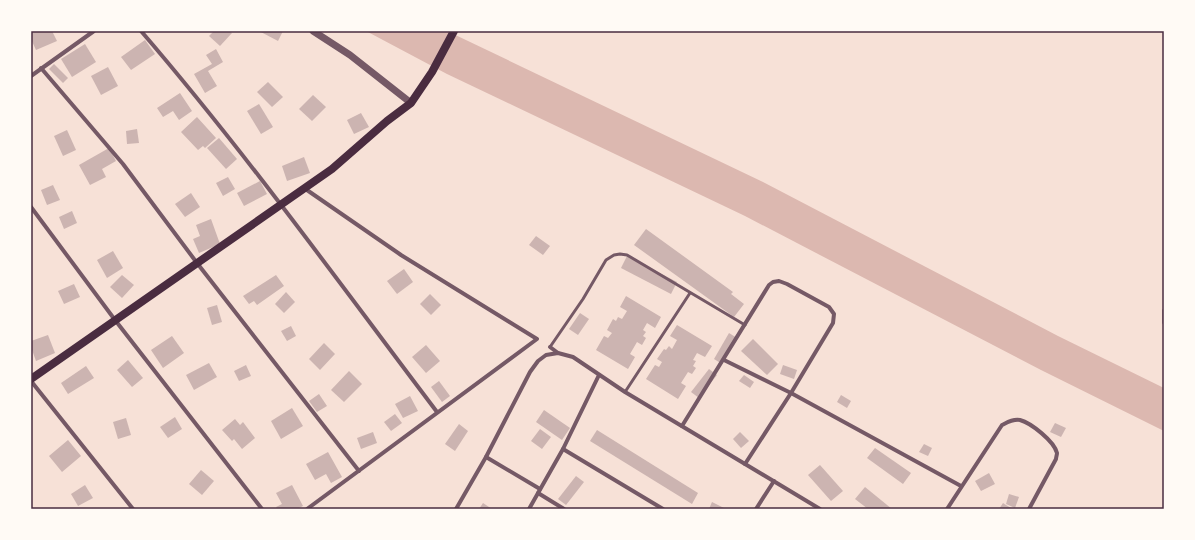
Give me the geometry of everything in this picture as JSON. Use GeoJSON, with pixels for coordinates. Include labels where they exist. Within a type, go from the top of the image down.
{"type":"FeatureCollection","features":[{"type":"Feature","properties":{"kind":"main road"},"geometry":{"type":"LineString","coordinates":[[31,380],[332,168],[411,103],[432,72],[454,31]]}},
{"type":"Feature","properties":{"kind":"street"},"geometry":{"type":"LineString","coordinates":[[31,76],[94,31]]}},
{"type":"Feature","properties":{"kind":"street"},"geometry":{"type":"LineString","coordinates":[[142,31],[180,76],[281,204],[437,412]]}},
{"type":"Feature","properties":{"kind":"street"},"geometry":{"type":"LineString","coordinates":[[313,31],[350,55],[411,103]]}},
{"type":"Feature","properties":{"kind":"street"},"geometry":{"type":"LineString","coordinates":[[42,68],[123,164],[196,263],[359,471]]}},
{"type":"Feature","properties":{"kind":"street"},"geometry":{"type":"LineString","coordinates":[[304,188],[401,255],[537,339],[307,509]]}},
{"type":"Feature","properties":{"kind":"street"},"geometry":{"type":"LineString","coordinates":[[31,207],[115,320],[262,509]]}},
{"type":"Feature","properties":{"kind":"street"},"geometry":{"type":"LineString","coordinates":[[682,426],[769,285],[773,282],[779,281],[829,307],[834,314],[833,323],[791,393],[745,464]]}},
{"type":"Feature","properties":{"kind":"street"},"geometry":{"type":"LineString","coordinates":[[550,347],[558,353],[573,357],[625,392],[820,509]]}},
{"type":"Feature","properties":{"kind":"street"},"geometry":{"type":"LineString","coordinates":[[456,509],[486,456],[530,372],[538,361],[546,355],[558,353]]}},
{"type":"Feature","properties":{"kind":"street"},"geometry":{"type":"LineString","coordinates":[[724,360],[791,393],[961,486]]}},
{"type":"Feature","properties":{"kind":"street"},"geometry":{"type":"LineString","coordinates":[[529,509],[563,449],[599,375]]}},
{"type":"Feature","properties":{"kind":"street"},"geometry":{"type":"LineString","coordinates":[[31,380],[132,509]]}},
{"type":"Feature","properties":{"kind":"street"},"geometry":{"type":"LineString","coordinates":[[946,509],[1002,425],[1014,420],[1020,420],[1029,424],[1046,437],[1057,453],[1056,459],[1029,509]]}},
{"type":"Feature","properties":{"kind":"street"},"geometry":{"type":"LineString","coordinates":[[563,449],[663,509]]}},
{"type":"Feature","properties":{"kind":"street"},"geometry":{"type":"LineString","coordinates":[[486,456],[564,509]]}},
{"type":"Feature","properties":{"kind":"street"},"geometry":{"type":"LineString","coordinates":[[756,509],[774,481]]}},
{"type":"Feature","properties":{"kind":"lane"},"geometry":{"type":"LineString","coordinates":[[550,347],[584,299],[606,260],[614,255],[620,254],[627,255],[745,325]]}},
{"type":"Feature","properties":{"kind":"lane"},"geometry":{"type":"LineString","coordinates":[[625,392],[690,293]]}},
{"type":"Feature","properties":{"kind":"lane"},"geometry":{"type":"LineString","coordinates":[[1164,310],[1164,322]]}},
{"type":"Feature","properties":{"kind":"shaded area"},"geometry":{"type":"Polygon","coordinates":[[[366,31],[447,31],[763,182],[1058,336],[1164,388],[1164,431],[1041,370],[745,216],[447,74],[366,31]]]}},
{"type":"Feature","properties":{"kind":"building"},"geometry":{"type":"Polygon","coordinates":[[[31,31],[52,31],[57,41],[36,50],[31,39],[31,31]]]}},
{"type":"Feature","properties":{"kind":"building"},"geometry":{"type":"Polygon","coordinates":[[[214,31],[229,31],[232,33],[220,46],[209,36],[214,31]]]}},
{"type":"Feature","properties":{"kind":"building"},"geometry":{"type":"Polygon","coordinates":[[[259,31],[283,31],[278,41],[259,31]]]}},
{"type":"Feature","properties":{"kind":"building"},"geometry":{"type":"Polygon","coordinates":[[[145,40],[155,54],[131,70],[121,57],[145,40]]]}},
{"type":"Feature","properties":{"kind":"building"},"geometry":{"type":"Polygon","coordinates":[[[85,44],[96,62],[72,77],[61,59],[85,44]]]}},
{"type":"Feature","properties":{"kind":"building"},"geometry":{"type":"Polygon","coordinates":[[[216,49],[223,62],[208,71],[217,86],[205,93],[194,74],[212,64],[206,55],[216,49]]]}},
{"type":"Feature","properties":{"kind":"building"},"geometry":{"type":"Polygon","coordinates":[[[54,64],[68,78],[63,83],[49,69],[54,64]]]}},
{"type":"Feature","properties":{"kind":"building"},"geometry":{"type":"Polygon","coordinates":[[[108,67],[118,86],[101,95],[91,76],[108,67]]]}},
{"type":"Feature","properties":{"kind":"building"},"geometry":{"type":"Polygon","coordinates":[[[268,82],[283,97],[272,107],[257,92],[268,82]]]}},
{"type":"Feature","properties":{"kind":"building"},"geometry":{"type":"Polygon","coordinates":[[[180,93],[192,111],[179,120],[173,111],[163,117],[157,108],[180,93]]]}},
{"type":"Feature","properties":{"kind":"building"},"geometry":{"type":"Polygon","coordinates":[[[313,95],[326,107],[312,121],[299,109],[313,95]]]}},
{"type":"Feature","properties":{"kind":"building"},"geometry":{"type":"Polygon","coordinates":[[[259,104],[273,127],[261,134],[247,111],[259,104]]]}},
{"type":"Feature","properties":{"kind":"building"},"geometry":{"type":"Polygon","coordinates":[[[361,113],[369,127],[354,134],[347,120],[361,113]]]}},
{"type":"Feature","properties":{"kind":"building"},"geometry":{"type":"Polygon","coordinates":[[[197,117],[216,138],[205,148],[203,146],[198,150],[181,132],[197,117]]]}},
{"type":"Feature","properties":{"kind":"building"},"geometry":{"type":"Polygon","coordinates":[[[137,129],[139,143],[127,144],[126,131],[137,129]]]}},
{"type":"Feature","properties":{"kind":"building"},"geometry":{"type":"Polygon","coordinates":[[[67,130],[76,150],[63,156],[54,136],[67,130]]]}},
{"type":"Feature","properties":{"kind":"building"},"geometry":{"type":"Polygon","coordinates":[[[219,138],[237,159],[226,169],[207,148],[219,138]]]}},
{"type":"Feature","properties":{"kind":"building"},"geometry":{"type":"Polygon","coordinates":[[[109,148],[116,161],[102,169],[106,177],[90,185],[79,165],[109,148]]]}},
{"type":"Feature","properties":{"kind":"building"},"geometry":{"type":"Polygon","coordinates":[[[304,157],[310,173],[287,181],[282,166],[304,157]]]}},
{"type":"Feature","properties":{"kind":"building"},"geometry":{"type":"Polygon","coordinates":[[[228,177],[235,189],[223,196],[216,183],[228,177]]]}},
{"type":"Feature","properties":{"kind":"building"},"geometry":{"type":"Polygon","coordinates":[[[260,181],[267,194],[244,206],[237,193],[260,181]]]}},
{"type":"Feature","properties":{"kind":"building"},"geometry":{"type":"Polygon","coordinates":[[[53,185],[60,200],[47,205],[41,190],[53,185]]]}},
{"type":"Feature","properties":{"kind":"building"},"geometry":{"type":"Polygon","coordinates":[[[191,193],[200,207],[185,217],[175,204],[191,193]]]}},
{"type":"Feature","properties":{"kind":"building"},"geometry":{"type":"Polygon","coordinates":[[[72,211],[77,223],[64,229],[59,217],[72,211]]]}},
{"type":"Feature","properties":{"kind":"building"},"geometry":{"type":"Polygon","coordinates":[[[211,219],[220,244],[199,253],[193,239],[200,236],[196,225],[211,219]]]}},
{"type":"Feature","properties":{"kind":"building"},"geometry":{"type":"Polygon","coordinates":[[[646,229],[733,292],[731,294],[744,304],[734,317],[634,245],[646,229]]]}},
{"type":"Feature","properties":{"kind":"building"},"geometry":{"type":"Polygon","coordinates":[[[536,236],[550,246],[543,255],[529,245],[536,236]]]}},
{"type":"Feature","properties":{"kind":"building"},"geometry":{"type":"Polygon","coordinates":[[[113,251],[123,268],[107,278],[97,260],[113,251]]]}},
{"type":"Feature","properties":{"kind":"building"},"geometry":{"type":"Polygon","coordinates":[[[627,256],[677,282],[671,294],[621,268],[627,256]]]}},
{"type":"Feature","properties":{"kind":"building"},"geometry":{"type":"Polygon","coordinates":[[[404,269],[413,282],[397,294],[387,281],[404,269]]]}},
{"type":"Feature","properties":{"kind":"building"},"geometry":{"type":"Polygon","coordinates":[[[122,275],[134,285],[122,298],[110,287],[122,275]]]}},
{"type":"Feature","properties":{"kind":"building"},"geometry":{"type":"Polygon","coordinates":[[[276,275],[284,286],[257,305],[254,301],[249,304],[243,296],[276,275]]]}},
{"type":"Feature","properties":{"kind":"building"},"geometry":{"type":"Polygon","coordinates":[[[74,284],[80,297],[64,304],[58,291],[74,284]]]}},
{"type":"Feature","properties":{"kind":"building"},"geometry":{"type":"Polygon","coordinates":[[[286,292],[295,302],[284,313],[275,304],[286,292]]]}},
{"type":"Feature","properties":{"kind":"building"},"geometry":{"type":"Polygon","coordinates":[[[430,294],[441,305],[431,315],[420,304],[430,294]]]}},
{"type":"Feature","properties":{"kind":"building"},"geometry":{"type":"Polygon","coordinates":[[[626,296],[661,317],[655,328],[647,323],[643,330],[646,332],[643,336],[646,338],[642,345],[637,342],[630,354],[635,357],[628,369],[596,350],[604,336],[608,338],[612,333],[607,330],[613,319],[616,321],[618,317],[622,319],[627,311],[620,307],[626,296]]]}},
{"type":"Feature","properties":{"kind":"building"},"geometry":{"type":"Polygon","coordinates":[[[217,305],[222,322],[212,325],[207,308],[217,305]]]}},
{"type":"Feature","properties":{"kind":"building"},"geometry":{"type":"Polygon","coordinates":[[[580,313],[589,319],[578,335],[569,329],[580,313]]]}},
{"type":"Feature","properties":{"kind":"building"},"geometry":{"type":"Polygon","coordinates":[[[677,325],[712,346],[705,357],[697,353],[693,360],[696,361],[693,366],[696,368],[692,374],[688,372],[681,383],[686,386],[678,399],[646,379],[655,365],[659,367],[662,362],[657,359],[664,349],[666,350],[669,346],[672,349],[677,340],[670,336],[677,325]]]}},
{"type":"Feature","properties":{"kind":"building"},"geometry":{"type":"Polygon","coordinates":[[[291,326],[296,336],[287,341],[281,331],[291,326]]]}},
{"type":"Feature","properties":{"kind":"building"},"geometry":{"type":"Polygon","coordinates":[[[729,333],[737,338],[722,364],[714,359],[729,333]]]}},
{"type":"Feature","properties":{"kind":"building"},"geometry":{"type":"Polygon","coordinates":[[[48,335],[55,353],[36,361],[31,347],[31,341],[48,335]]]}},
{"type":"Feature","properties":{"kind":"building"},"geometry":{"type":"Polygon","coordinates":[[[172,336],[184,353],[163,368],[151,350],[172,336]]]}},
{"type":"Feature","properties":{"kind":"building"},"geometry":{"type":"Polygon","coordinates":[[[753,339],[778,364],[767,375],[741,351],[753,339]]]}},
{"type":"Feature","properties":{"kind":"building"},"geometry":{"type":"Polygon","coordinates":[[[324,343],[335,354],[320,370],[309,359],[324,343]]]}},
{"type":"Feature","properties":{"kind":"building"},"geometry":{"type":"Polygon","coordinates":[[[426,345],[440,361],[426,373],[412,357],[426,345]]]}},
{"type":"Feature","properties":{"kind":"building"},"geometry":{"type":"Polygon","coordinates":[[[128,360],[143,378],[132,387],[117,370],[128,360]]]}},
{"type":"Feature","properties":{"kind":"building"},"geometry":{"type":"Polygon","coordinates":[[[209,363],[217,377],[194,390],[186,375],[209,363]]]}},
{"type":"Feature","properties":{"kind":"building"},"geometry":{"type":"Polygon","coordinates":[[[246,365],[251,376],[239,381],[234,371],[246,365]]]}},
{"type":"Feature","properties":{"kind":"building"},"geometry":{"type":"Polygon","coordinates":[[[783,365],[797,370],[794,379],[780,374],[783,365]]]}},
{"type":"Feature","properties":{"kind":"building"},"geometry":{"type":"Polygon","coordinates":[[[86,366],[94,378],[68,394],[61,383],[86,366]]]}},
{"type":"Feature","properties":{"kind":"building"},"geometry":{"type":"Polygon","coordinates":[[[709,369],[717,375],[699,398],[691,392],[709,369]]]}},
{"type":"Feature","properties":{"kind":"building"},"geometry":{"type":"Polygon","coordinates":[[[349,371],[362,384],[344,402],[331,390],[349,371]]]}},
{"type":"Feature","properties":{"kind":"building"},"geometry":{"type":"Polygon","coordinates":[[[744,375],[754,382],[750,388],[739,381],[744,375]]]}},
{"type":"Feature","properties":{"kind":"building"},"geometry":{"type":"Polygon","coordinates":[[[439,381],[450,396],[442,402],[431,387],[439,381]]]}},
{"type":"Feature","properties":{"kind":"building"},"geometry":{"type":"Polygon","coordinates":[[[319,394],[327,406],[317,412],[309,401],[319,394]]]}},
{"type":"Feature","properties":{"kind":"building"},"geometry":{"type":"Polygon","coordinates":[[[841,395],[851,401],[847,408],[837,402],[841,395]]]}},
{"type":"Feature","properties":{"kind":"building"},"geometry":{"type":"Polygon","coordinates":[[[410,396],[418,411],[403,418],[395,404],[410,396]]]}},
{"type":"Feature","properties":{"kind":"building"},"geometry":{"type":"Polygon","coordinates":[[[292,408],[303,426],[281,439],[271,421],[292,408]]]}},
{"type":"Feature","properties":{"kind":"building"},"geometry":{"type":"Polygon","coordinates":[[[544,410],[570,428],[562,440],[536,422],[544,410]]]}},
{"type":"Feature","properties":{"kind":"building"},"geometry":{"type":"Polygon","coordinates":[[[395,414],[402,423],[391,431],[384,422],[395,414]]]}},
{"type":"Feature","properties":{"kind":"building"},"geometry":{"type":"Polygon","coordinates":[[[175,417],[182,429],[168,438],[160,427],[175,417]]]}},
{"type":"Feature","properties":{"kind":"building"},"geometry":{"type":"Polygon","coordinates":[[[126,418],[131,435],[118,439],[113,422],[126,418]]]}},
{"type":"Feature","properties":{"kind":"building"},"geometry":{"type":"Polygon","coordinates":[[[235,419],[240,425],[243,422],[255,438],[242,449],[234,439],[232,441],[222,430],[235,419]]]}},
{"type":"Feature","properties":{"kind":"building"},"geometry":{"type":"Polygon","coordinates":[[[1055,423],[1066,428],[1061,437],[1050,432],[1055,423]]]}},
{"type":"Feature","properties":{"kind":"building"},"geometry":{"type":"Polygon","coordinates":[[[459,424],[468,431],[455,451],[445,444],[459,424]]]}},
{"type":"Feature","properties":{"kind":"building"},"geometry":{"type":"Polygon","coordinates":[[[540,429],[551,437],[542,449],[531,441],[540,429]]]}},
{"type":"Feature","properties":{"kind":"building"},"geometry":{"type":"Polygon","coordinates":[[[597,430],[698,493],[692,504],[590,441],[597,430]]]}},
{"type":"Feature","properties":{"kind":"building"},"geometry":{"type":"Polygon","coordinates":[[[373,432],[377,443],[361,449],[357,438],[373,432]]]}},
{"type":"Feature","properties":{"kind":"building"},"geometry":{"type":"Polygon","coordinates":[[[740,432],[749,441],[741,448],[733,439],[740,432]]]}},
{"type":"Feature","properties":{"kind":"building"},"geometry":{"type":"Polygon","coordinates":[[[68,440],[81,456],[62,472],[49,456],[68,440]]]}},
{"type":"Feature","properties":{"kind":"building"},"geometry":{"type":"Polygon","coordinates":[[[924,444],[932,448],[928,456],[919,452],[924,444]]]}},
{"type":"Feature","properties":{"kind":"building"},"geometry":{"type":"Polygon","coordinates":[[[875,448],[911,473],[903,484],[867,458],[875,448]]]}},
{"type":"Feature","properties":{"kind":"building"},"geometry":{"type":"Polygon","coordinates":[[[328,452],[342,477],[331,483],[326,474],[315,480],[306,464],[328,452]]]}},
{"type":"Feature","properties":{"kind":"building"},"geometry":{"type":"Polygon","coordinates":[[[820,465],[843,491],[831,501],[808,475],[820,465]]]}},
{"type":"Feature","properties":{"kind":"building"},"geometry":{"type":"Polygon","coordinates":[[[201,470],[214,481],[202,495],[189,484],[201,470]]]}},
{"type":"Feature","properties":{"kind":"building"},"geometry":{"type":"Polygon","coordinates":[[[989,473],[995,484],[981,491],[975,481],[989,473]]]}},
{"type":"Feature","properties":{"kind":"building"},"geometry":{"type":"Polygon","coordinates":[[[576,476],[584,482],[566,505],[558,499],[576,476]]]}},
{"type":"Feature","properties":{"kind":"building"},"geometry":{"type":"Polygon","coordinates":[[[85,485],[93,498],[78,506],[71,494],[85,485]]]}},
{"type":"Feature","properties":{"kind":"building"},"geometry":{"type":"Polygon","coordinates":[[[292,485],[303,506],[297,509],[277,509],[276,507],[282,504],[276,493],[292,485]]]}},
{"type":"Feature","properties":{"kind":"building"},"geometry":{"type":"Polygon","coordinates":[[[865,487],[892,509],[868,509],[855,499],[865,487]]]}},
{"type":"Feature","properties":{"kind":"building"},"geometry":{"type":"Polygon","coordinates":[[[1009,494],[1019,497],[1015,508],[1006,504],[1009,494]]]}},
{"type":"Feature","properties":{"kind":"building"},"geometry":{"type":"Polygon","coordinates":[[[712,502],[726,509],[709,509],[712,502]]]}},
{"type":"Feature","properties":{"kind":"building"},"geometry":{"type":"Polygon","coordinates":[[[483,503],[492,509],[479,509],[483,503]]]}},
{"type":"Feature","properties":{"kind":"building"},"geometry":{"type":"Polygon","coordinates":[[[1003,503],[1006,505],[1013,509],[999,509],[1003,503]]]}}]}
